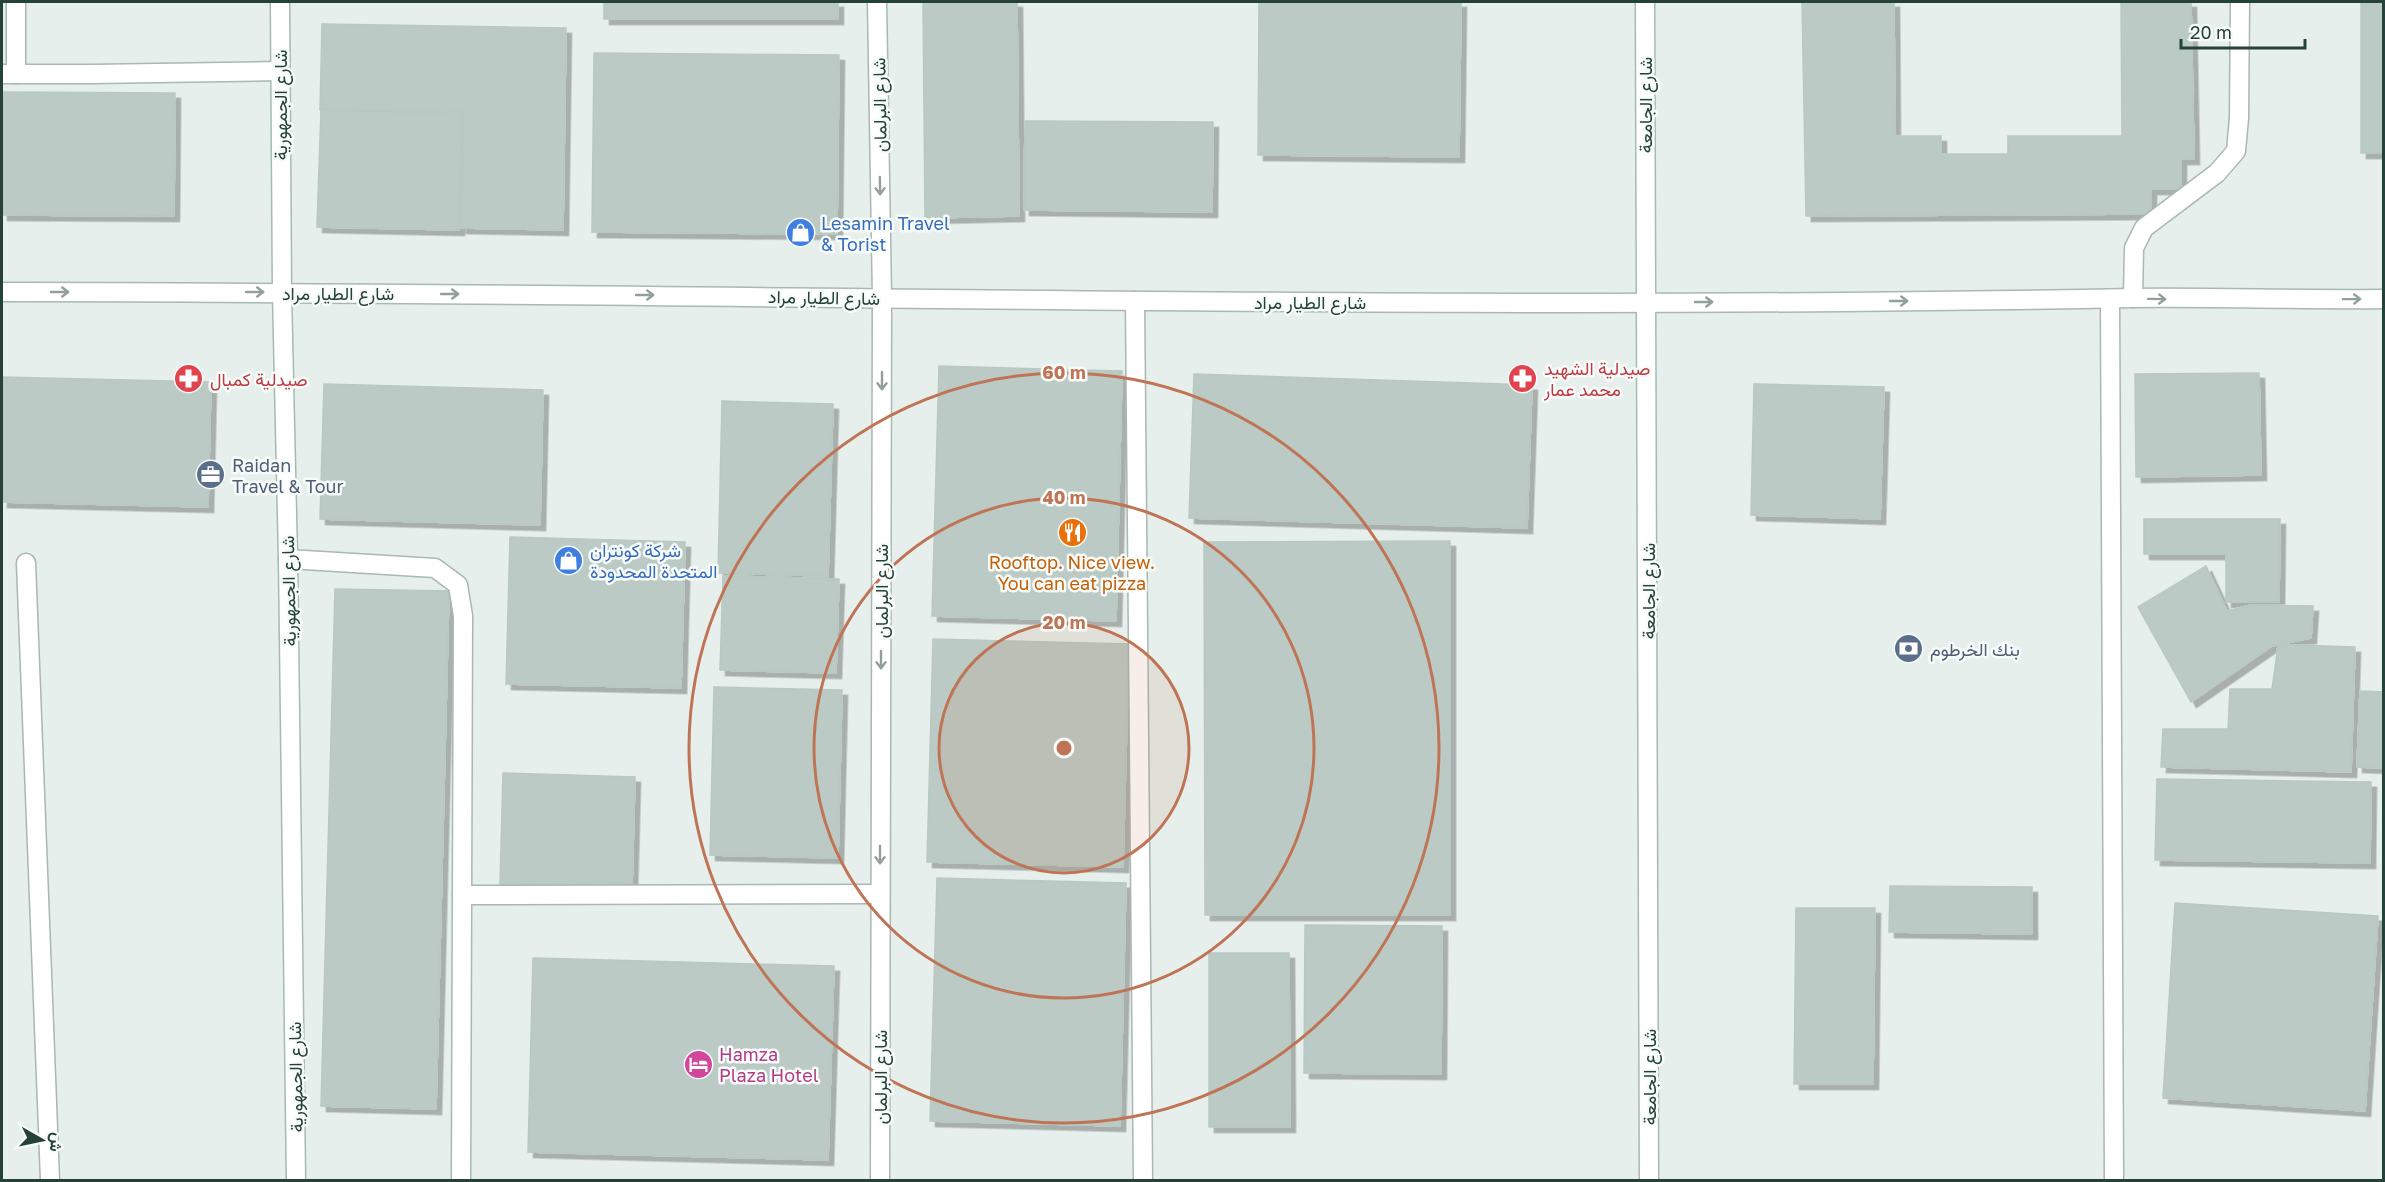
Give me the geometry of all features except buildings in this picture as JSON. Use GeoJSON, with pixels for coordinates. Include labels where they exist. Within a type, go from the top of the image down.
{"type":"FeatureCollection","features":[{"type":"Feature","properties":{"kind":"street"},"geometry":{"type":"LineString","coordinates":[[16,2],[9,74],[280,71]]}},
{"type":"Feature","properties":{"kind":"street","name":"شارع الجمهورية"},"geometry":{"type":"LineString","coordinates":[[280,2],[282,292],[296,1180]]}},
{"type":"Feature","properties":{"kind":"street","name":"شارع البرلمان"},"geometry":{"type":"LineString","coordinates":[[877,2],[882,297],[880,1180]]}},
{"type":"Feature","properties":{"kind":"street","name":"شارع الجامعة"},"geometry":{"type":"LineString","coordinates":[[1645,2],[1649,1180]]}},
{"type":"Feature","properties":{"kind":"street"},"geometry":{"type":"LineString","coordinates":[[2133,298],[2134,248],[2144,228],[2217,173],[2236,151],[2239,118],[2240,2]]}},
{"type":"Feature","properties":{"kind":"street","name":"شارع الطيار مراد"},"geometry":{"type":"LineString","coordinates":[[2,292],[282,292],[1135,301],[1646,302],[2110,300],[2133,298],[2384,299]]}},
{"type":"Feature","properties":{"kind":"street"},"geometry":{"type":"LineString","coordinates":[[2110,300],[2114,1180]]}},
{"type":"Feature","properties":{"kind":"street"},"geometry":{"type":"LineString","coordinates":[[1135,301],[1143,1180]]}},
{"type":"Feature","properties":{"kind":"street"},"geometry":{"type":"LineString","coordinates":[[288,560],[435,568],[458,585],[463,616],[461,1180]]}},
{"type":"Feature","properties":{"kind":"street"},"geometry":{"type":"LineString","coordinates":[[26,563],[50,1180]]}},
{"type":"Feature","properties":{"kind":"street"},"geometry":{"type":"LineString","coordinates":[[462,895],[880,894]]}},
{"type":"Feature","properties":{"kind":"place","name":"Lesamin Travel & Torist"},"geometry":{"type":"Point","coordinates":[800,233]}},
{"type":"Feature","properties":{"kind":"place","name":"صيدلية الشهيد محمد عمار"},"geometry":{"type":"Point","coordinates":[1523,378]}},
{"type":"Feature","properties":{"kind":"place","name":"صيدلية كمبال"},"geometry":{"type":"Point","coordinates":[189,379]}},
{"type":"Feature","properties":{"kind":"place","name":"Raidan Travel & Tour"},"geometry":{"type":"Point","coordinates":[211,475]}},
{"type":"Feature","properties":{"kind":"place","name":"Rooftop. Nice view. You can eat pizza"},"geometry":{"type":"Point","coordinates":[1072,533]}},
{"type":"Feature","properties":{"kind":"place","name":"شركة كونتران المتحدة المحدودة"},"geometry":{"type":"Point","coordinates":[569,560]}},
{"type":"Feature","properties":{"kind":"place","name":"بنك الخرطوم"},"geometry":{"type":"Point","coordinates":[1909,649]}},
{"type":"Feature","properties":{"kind":"place","name":"Hamza Plaza Hotel"},"geometry":{"type":"Point","coordinates":[698,1064]}}]}
